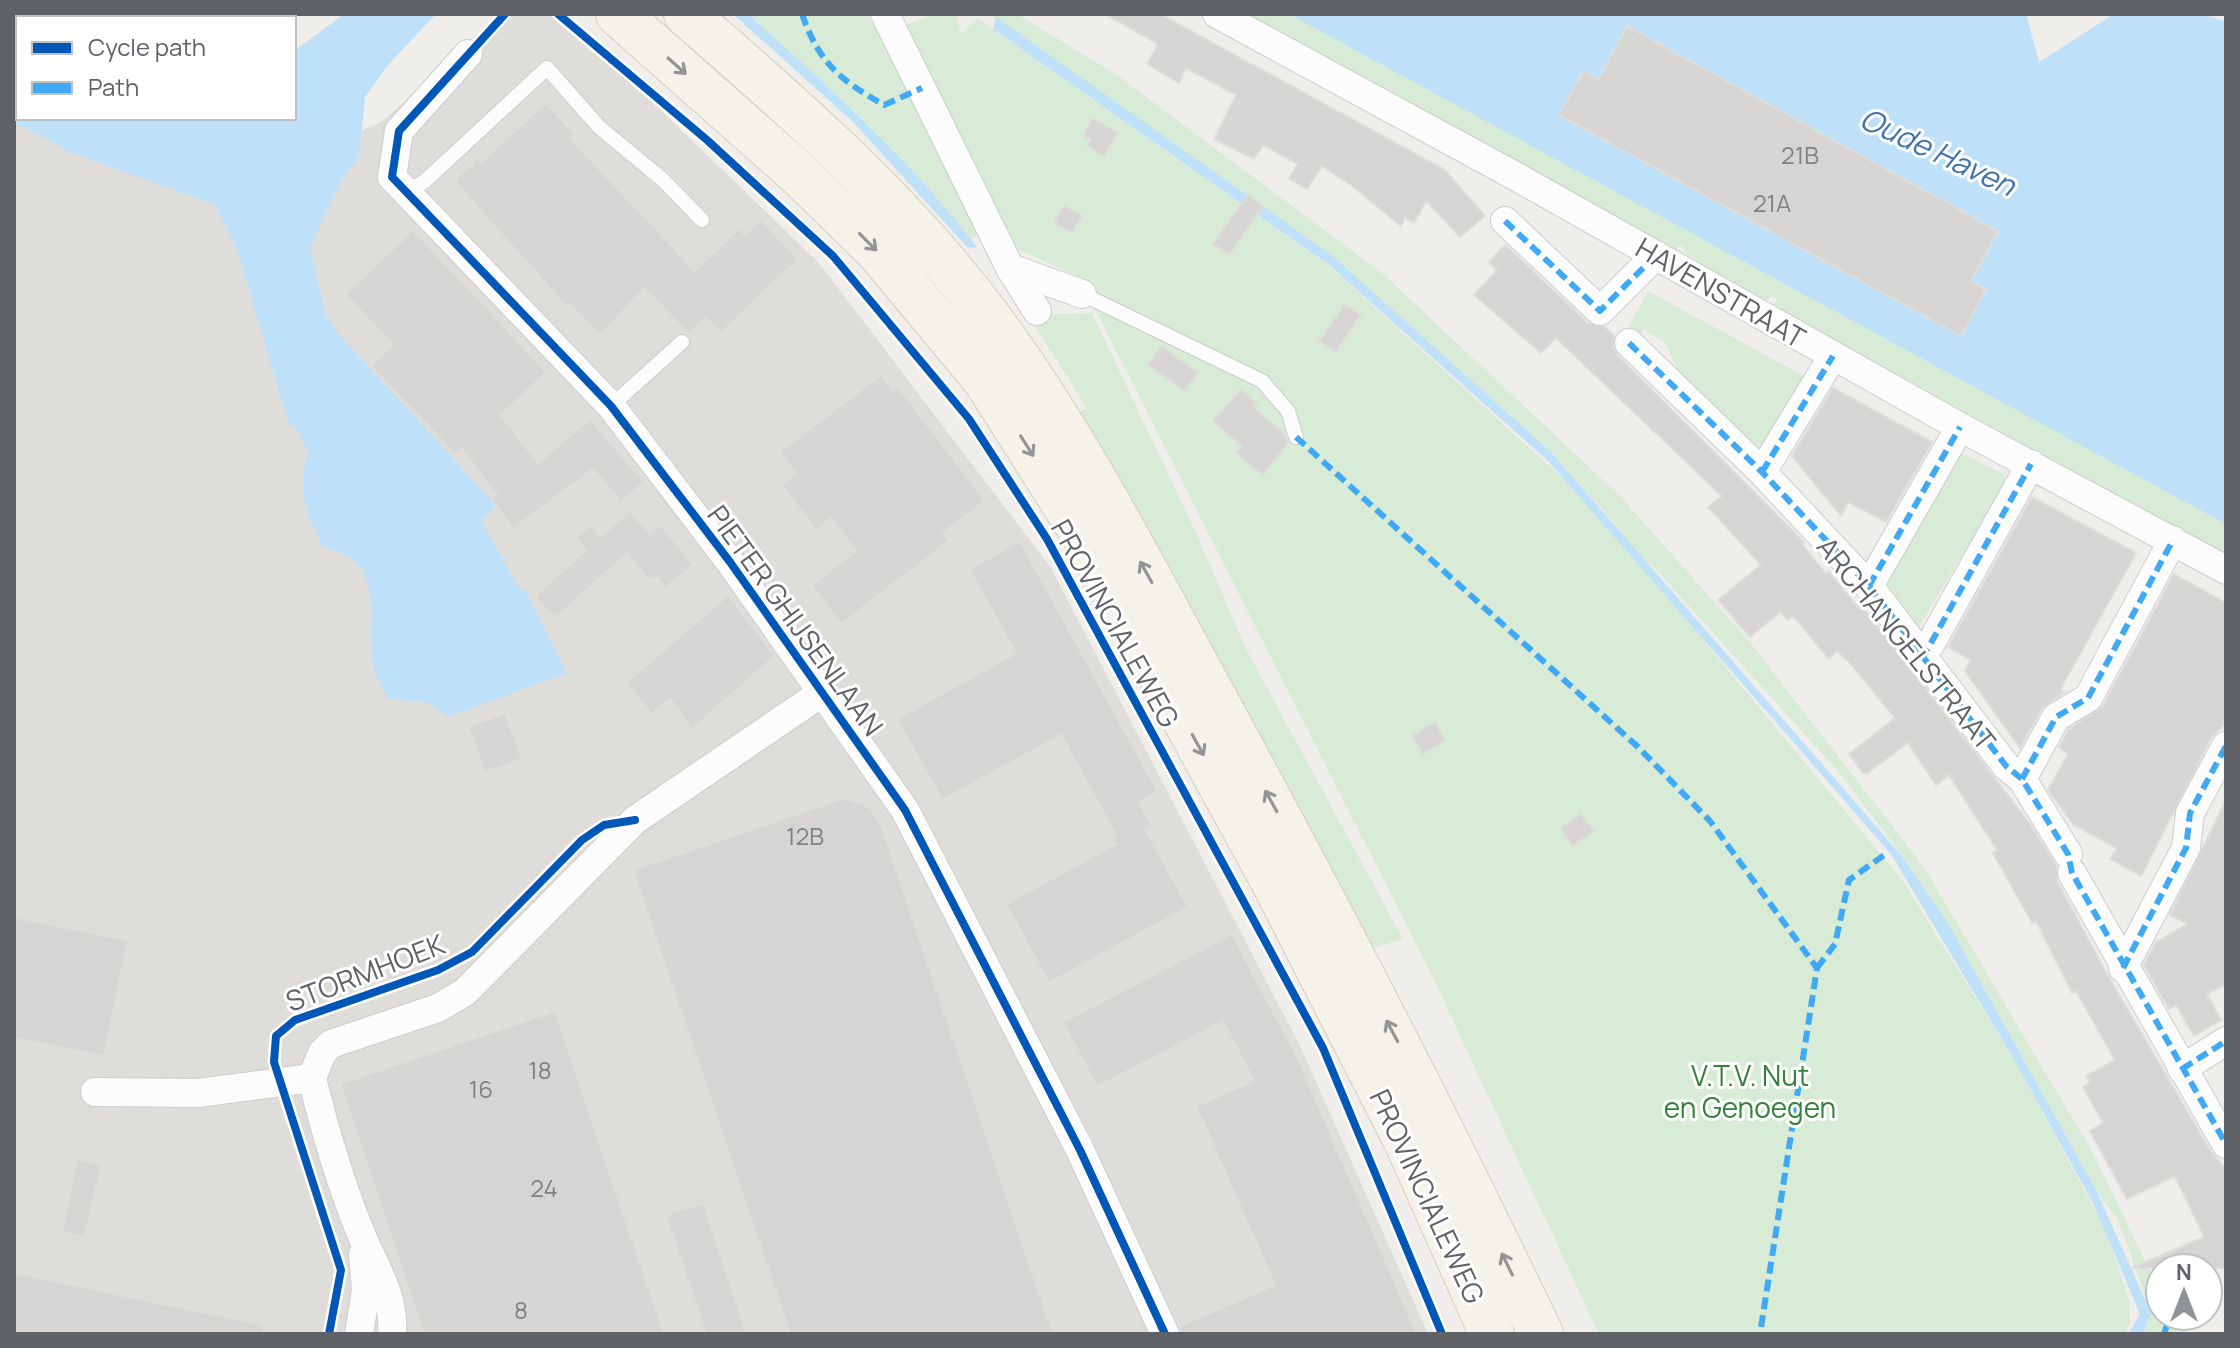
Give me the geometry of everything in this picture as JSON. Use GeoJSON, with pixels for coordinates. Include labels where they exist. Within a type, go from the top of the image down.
{"type":"FeatureCollection","features":[{"type":"Feature","properties":{"kind":"main road","name":"PROVINCIALEWEG"},"geometry":{"type":"LineString","coordinates":[[618,14],[799,174],[877,250],[986,381],[1083,534],[1275,885],[1407,1143],[1492,1334]]}},
{"type":"Feature","properties":{"kind":"main road","name":"PROVINCIALEWEG"},"geometry":{"type":"LineString","coordinates":[[686,14],[799,112],[898,210],[988,316],[1051,406],[1107,500],[1308,869],[1433,1108],[1541,1334]]}},
{"type":"Feature","properties":{"kind":"street","name":"HAVENSTRAAT"},"geometry":{"type":"LineString","coordinates":[[1217,14],[1656,255],[1960,427],[2226,570]]}},
{"type":"Feature","properties":{"kind":"street"},"geometry":{"type":"LineString","coordinates":[[894,16],[1010,268],[1037,311]]}},
{"type":"Feature","properties":{"kind":"street","name":"PIETER GHIJSENLAAN"},"geometry":{"type":"LineString","coordinates":[[468,54],[399,131],[392,177],[611,406],[823,692],[905,810],[1080,1150],[1165,1334]]}},
{"type":"Feature","properties":{"kind":"street"},"geometry":{"type":"LineString","coordinates":[[1505,221],[1600,311],[1656,255]]}},
{"type":"Feature","properties":{"kind":"street"},"geometry":{"type":"LineString","coordinates":[[1010,268],[1082,294]]}},
{"type":"Feature","properties":{"kind":"street","name":"ARCHANGELSTRAAT"},"geometry":{"type":"LineString","coordinates":[[1629,343],[1762,472],[1869,586],[2006,766],[2022,779],[2123,968],[2226,1144]]}},
{"type":"Feature","properties":{"kind":"street"},"geometry":{"type":"LineString","coordinates":[[1762,472],[1833,356]]}},
{"type":"Feature","properties":{"kind":"street"},"geometry":{"type":"LineString","coordinates":[[1869,586],[1960,427]]}},
{"type":"Feature","properties":{"kind":"street"},"geometry":{"type":"LineString","coordinates":[[1922,659],[2031,464]]}},
{"type":"Feature","properties":{"kind":"street"},"geometry":{"type":"LineString","coordinates":[[2022,779],[2056,717],[2088,698],[2173,540]]}},
{"type":"Feature","properties":{"kind":"street","name":"STORMHOEK"},"geometry":{"type":"LineString","coordinates":[[312,1078],[322,1053],[331,1044],[438,1008],[465,992],[635,820],[823,692]]}},
{"type":"Feature","properties":{"kind":"street"},"geometry":{"type":"LineString","coordinates":[[2123,968],[2186,848],[2190,813],[2226,746]]}},
{"type":"Feature","properties":{"kind":"street"},"geometry":{"type":"LineString","coordinates":[[2182,1069],[2226,1041]]}},
{"type":"Feature","properties":{"kind":"street"},"geometry":{"type":"LineString","coordinates":[[95,1092],[198,1093],[312,1078],[362,1238],[380,1270],[391,1305],[392,1334]]}},
{"type":"Feature","properties":{"kind":"street"},"geometry":{"type":"LineString","coordinates":[[359,1334],[366,1290],[362,1238]]}},
{"type":"Feature","properties":{"kind":"lane"},"geometry":{"type":"LineString","coordinates":[[407,192],[425,181],[547,68],[599,127],[662,179],[702,220]]}},
{"type":"Feature","properties":{"kind":"lane"},"geometry":{"type":"LineString","coordinates":[[1082,294],[1262,381],[1288,411],[1296,437]]}},
{"type":"Feature","properties":{"kind":"lane"},"geometry":{"type":"LineString","coordinates":[[611,406],[682,342]]}},
{"type":"Feature","properties":{"kind":"shaded area"},"geometry":{"type":"Polygon","coordinates":[[[507,14],[561,14],[819,263],[1051,568],[1301,1048],[1428,1334],[14,1334],[14,114],[16,120],[30,120],[221,194],[381,122],[507,14]]]}},
{"type":"Feature","properties":{"kind":"green space"},"geometry":{"type":"Polygon","coordinates":[[[748,14],[867,14],[911,89],[978,235],[971,239],[841,99],[748,14]]]}},
{"type":"Feature","properties":{"kind":"green space","name":"V.T.V. Nut en Genoegen"},"geometry":{"type":"Polygon","coordinates":[[[934,14],[956,14],[961,34],[977,18],[1328,265],[1624,534],[1551,452],[1333,256],[989,14],[1017,14],[1114,73],[1382,273],[1621,497],[1748,640],[1924,867],[2094,1155],[2144,1259],[2144,1293],[2118,1219],[2097,1192],[1942,913],[1838,771],[1642,554],[1707,645],[1902,880],[2013,1058],[2104,1227],[2129,1299],[2130,1324],[2125,1334],[1599,1334],[1434,980],[1079,277],[1015,248],[905,25],[934,14]]]}},
{"type":"Feature","properties":{"kind":"green space"},"geometry":{"type":"Polygon","coordinates":[[[1241,14],[1289,14],[2096,451],[2226,524],[2226,555],[1773,307],[1777,299],[1772,295],[1765,303],[1694,264],[1696,259],[1684,252],[1686,248],[1679,246],[1675,252],[1241,14]]]}},
{"type":"Feature","properties":{"kind":"green space"},"geometry":{"type":"Polygon","coordinates":[[[1648,291],[1804,376],[1758,451],[1679,373],[1665,342],[1643,329],[1635,345],[1624,336],[1648,291]]]}},
{"type":"Feature","properties":{"kind":"green space"},"geometry":{"type":"Polygon","coordinates":[[[1092,313],[1197,535],[1245,647],[1403,939],[1372,948],[1076,414],[1087,408],[1028,315],[1092,313]]]}},
{"type":"Feature","properties":{"kind":"green space"},"geometry":{"type":"Polygon","coordinates":[[[1953,454],[1966,455],[2006,475],[1999,494],[1915,633],[1878,583],[1953,454]]]}},
{"type":"Feature","properties":{"kind":"green space","name":"V.T.V. Nut en Genoegen"},"geometry":{"type":"Polygon","coordinates":[[[2144,1331],[2178,1334],[2143,1334],[2144,1331]]]}},
{"type":"Feature","properties":{"kind":"water"},"geometry":{"type":"Polygon","coordinates":[[[344,14],[436,14],[389,64],[365,97],[359,156],[341,181],[310,247],[325,313],[337,332],[497,506],[481,520],[520,589],[526,590],[567,673],[448,717],[428,703],[388,699],[378,678],[371,652],[367,580],[359,566],[345,555],[323,547],[312,523],[303,490],[308,452],[296,429],[289,425],[238,253],[215,205],[72,153],[14,122],[14,34],[16,120],[296,120],[296,50],[344,14]]]}},
{"type":"Feature","properties":{"kind":"water"},"geometry":{"type":"Polygon","coordinates":[[[733,14],[748,14],[838,97],[925,184],[977,247],[968,248],[853,122],[733,14]]]}},
{"type":"Feature","properties":{"kind":"water","name":"Oude Haven"},"geometry":{"type":"Polygon","coordinates":[[[1289,14],[2026,14],[2039,62],[2114,14],[2203,14],[2226,22],[2226,524],[1289,14]]]}},
{"type":"Feature","properties":{"kind":"water"},"geometry":{"type":"Polygon","coordinates":[[[996,17],[1333,256],[1551,452],[1901,855],[1945,918],[2097,1192],[2144,1297],[2143,1334],[2128,1334],[2140,1314],[2093,1203],[2013,1058],[1891,854],[1547,460],[1329,265],[993,29],[996,17]]]}},
{"type":"Feature","properties":{"kind":"building"},"geometry":{"type":"Polygon","coordinates":[[[1105,14],[1160,14],[1445,170],[1485,216],[1460,237],[1426,201],[1414,223],[1405,218],[1401,226],[1322,166],[1307,189],[1289,179],[1298,164],[1263,145],[1254,159],[1214,139],[1236,95],[1186,68],[1179,83],[1147,64],[1158,44],[1105,14]]]}},
{"type":"Feature","properties":{"kind":"building"},"geometry":{"type":"Polygon","coordinates":[[[1627,26],[1998,231],[1971,281],[1986,289],[1961,336],[1559,115],[1584,71],[1599,79],[1627,26]]]}},
{"type":"Feature","properties":{"kind":"building"},"geometry":{"type":"Polygon","coordinates":[[[545,103],[575,134],[570,138],[695,271],[739,228],[745,235],[761,220],[798,259],[721,333],[706,318],[689,334],[644,288],[600,336],[570,304],[567,307],[454,181],[477,159],[481,163],[545,103]]]}},
{"type":"Feature","properties":{"kind":"building"},"geometry":{"type":"Polygon","coordinates":[[[1093,118],[1118,133],[1104,156],[1087,146],[1091,140],[1083,135],[1093,118]]]}},
{"type":"Feature","properties":{"kind":"building"},"geometry":{"type":"Polygon","coordinates":[[[1248,195],[1263,206],[1229,255],[1213,244],[1248,195]]]}},
{"type":"Feature","properties":{"kind":"building"},"geometry":{"type":"Polygon","coordinates":[[[1064,206],[1082,216],[1072,233],[1054,222],[1064,206]]]}},
{"type":"Feature","properties":{"kind":"building"},"geometry":{"type":"Polygon","coordinates":[[[413,230],[547,372],[501,415],[538,463],[590,419],[644,482],[621,502],[593,469],[513,529],[492,499],[497,495],[462,449],[455,454],[371,366],[393,345],[345,294],[413,230]]]}},
{"type":"Feature","properties":{"kind":"building"},"geometry":{"type":"Polygon","coordinates":[[[1505,245],[1588,323],[1605,327],[1614,336],[1613,347],[1617,355],[1804,542],[1802,544],[1826,574],[1829,572],[1857,606],[1868,613],[2029,823],[2057,867],[2057,881],[2108,976],[2211,1152],[2226,1169],[2226,1268],[2224,1252],[2169,1252],[2204,1237],[2175,1176],[2127,1199],[2090,1131],[2103,1123],[2083,1087],[2090,1083],[2086,1076],[2115,1060],[2076,991],[2072,993],[2036,921],[2032,923],[1993,853],[1997,850],[1949,775],[1936,785],[1908,743],[1866,774],[1863,773],[1849,754],[1895,718],[1850,663],[1837,651],[1829,659],[1793,616],[1788,620],[1780,612],[1750,637],[1718,600],[1761,565],[1708,507],[1722,496],[1556,338],[1541,353],[1474,295],[1497,270],[1489,262],[1505,245]]]}},
{"type":"Feature","properties":{"kind":"building"},"geometry":{"type":"Polygon","coordinates":[[[1345,304],[1361,315],[1335,352],[1319,341],[1345,304]]]}},
{"type":"Feature","properties":{"kind":"building"},"geometry":{"type":"Polygon","coordinates":[[[1162,346],[1198,373],[1184,391],[1148,364],[1162,346]]]}},
{"type":"Feature","properties":{"kind":"building"},"geometry":{"type":"Polygon","coordinates":[[[881,375],[893,391],[898,387],[985,501],[943,533],[949,541],[841,624],[812,585],[856,551],[831,518],[816,530],[782,485],[796,473],[780,452],[881,375]]]}},
{"type":"Feature","properties":{"kind":"building"},"geometry":{"type":"Polygon","coordinates":[[[1833,388],[1932,442],[1886,522],[1848,502],[1841,516],[1792,456],[1833,388]]]}},
{"type":"Feature","properties":{"kind":"building"},"geometry":{"type":"Polygon","coordinates":[[[1241,389],[1257,403],[1253,407],[1284,433],[1288,443],[1263,475],[1236,453],[1242,446],[1213,421],[1241,389]]]}},
{"type":"Feature","properties":{"kind":"building"},"geometry":{"type":"Polygon","coordinates":[[[2032,497],[2136,553],[2060,690],[2064,692],[2042,708],[2020,748],[1965,671],[1971,660],[1948,647],[2032,497]]]}},
{"type":"Feature","properties":{"kind":"building"},"geometry":{"type":"Polygon","coordinates":[[[630,511],[650,534],[661,525],[693,565],[665,588],[658,578],[648,579],[627,553],[555,619],[535,597],[586,550],[576,537],[591,525],[600,537],[630,511]]]}},
{"type":"Feature","properties":{"kind":"building"},"geometry":{"type":"Polygon","coordinates":[[[1020,541],[1158,792],[1139,802],[1152,825],[1145,829],[1188,907],[1049,983],[1006,904],[1116,844],[1112,837],[1116,835],[1061,735],[942,800],[897,719],[1016,653],[969,569],[1020,541]]]}},
{"type":"Feature","properties":{"kind":"building"},"geometry":{"type":"Polygon","coordinates":[[[2174,574],[2226,603],[2226,722],[2211,738],[2141,876],[2110,859],[2117,848],[2074,825],[2048,790],[2068,754],[2059,747],[2069,729],[2103,706],[2174,574]]]}},
{"type":"Feature","properties":{"kind":"building"},"geometry":{"type":"Polygon","coordinates":[[[728,595],[775,656],[692,729],[670,699],[652,714],[626,683],[728,595]]]}},
{"type":"Feature","properties":{"kind":"building"},"geometry":{"type":"Polygon","coordinates":[[[505,713],[522,759],[485,772],[468,727],[505,713]]]}},
{"type":"Feature","properties":{"kind":"building"},"geometry":{"type":"Polygon","coordinates":[[[1435,722],[1445,740],[1423,754],[1412,736],[1435,722]]]}},
{"type":"Feature","properties":{"kind":"building"},"geometry":{"type":"Polygon","coordinates":[[[848,797],[850,801],[870,807],[883,830],[1053,1334],[790,1334],[633,870],[848,797]]]}},
{"type":"Feature","properties":{"kind":"building"},"geometry":{"type":"Polygon","coordinates":[[[2226,800],[2226,984],[2207,994],[2221,1020],[2194,1036],[2176,1005],[2169,1009],[2144,965],[2156,942],[2188,924],[2170,915],[2226,800]]]}},
{"type":"Feature","properties":{"kind":"building"},"geometry":{"type":"Polygon","coordinates":[[[1581,814],[1594,831],[1573,846],[1560,829],[1581,814]]]}},
{"type":"Feature","properties":{"kind":"building"},"geometry":{"type":"Polygon","coordinates":[[[14,917],[128,940],[104,1056],[14,1038],[14,917]]]}},
{"type":"Feature","properties":{"kind":"building"},"geometry":{"type":"Polygon","coordinates":[[[1232,934],[1299,1061],[1417,1334],[1182,1334],[1180,1326],[1275,1285],[1196,1106],[1254,1081],[1223,1021],[1097,1087],[1063,1022],[1232,934]]]}},
{"type":"Feature","properties":{"kind":"building"},"geometry":{"type":"Polygon","coordinates":[[[555,1011],[664,1334],[424,1334],[340,1084],[555,1011]]]}},
{"type":"Feature","properties":{"kind":"building"},"geometry":{"type":"Polygon","coordinates":[[[77,1159],[101,1165],[85,1237],[62,1232],[77,1159]]]}},
{"type":"Feature","properties":{"kind":"building"},"geometry":{"type":"Polygon","coordinates":[[[703,1203],[747,1334],[706,1334],[666,1215],[703,1203]]]}},
{"type":"Feature","properties":{"kind":"building"},"geometry":{"type":"Polygon","coordinates":[[[14,1273],[264,1325],[263,1334],[14,1334],[14,1273]]]}},
{"type":"Feature","properties":{"kind":"marked path"},"geometry":{"type":"LineString","coordinates":[[802,14],[824,58],[843,78],[869,96],[884,105],[922,88]]}},
{"type":"Feature","properties":{"kind":"marked path"},"geometry":{"type":"LineString","coordinates":[[1505,221],[1600,311],[1656,255]]}},
{"type":"Feature","properties":{"kind":"marked path"},"geometry":{"type":"LineString","coordinates":[[1629,343],[1762,472],[1869,586],[2006,766],[2022,779],[2068,854],[2072,873],[2226,1144]]}},
{"type":"Feature","properties":{"kind":"marked path"},"geometry":{"type":"LineString","coordinates":[[1762,472],[1833,356]]}},
{"type":"Feature","properties":{"kind":"marked path"},"geometry":{"type":"LineString","coordinates":[[1869,586],[1960,427]]}},
{"type":"Feature","properties":{"kind":"marked path"},"geometry":{"type":"LineString","coordinates":[[1296,437],[1638,747],[1710,821],[1817,968],[1760,1334]]}},
{"type":"Feature","properties":{"kind":"marked path"},"geometry":{"type":"LineString","coordinates":[[1922,659],[2031,464]]}},
{"type":"Feature","properties":{"kind":"marked path"},"geometry":{"type":"LineString","coordinates":[[2022,779],[2056,717],[2088,698],[2173,540]]}},
{"type":"Feature","properties":{"kind":"marked path"},"geometry":{"type":"LineString","coordinates":[[2123,968],[2186,848],[2190,813],[2226,746]]}},
{"type":"Feature","properties":{"kind":"marked path"},"geometry":{"type":"LineString","coordinates":[[1817,968],[1835,944],[1849,880],[1887,853]]}},
{"type":"Feature","properties":{"kind":"marked path"},"geometry":{"type":"LineString","coordinates":[[2182,1069],[2226,1041]]}},
{"type":"Feature","properties":{"kind":"cycle path"},"geometry":{"type":"LineString","coordinates":[[505,14],[399,131],[392,177],[611,406],[730,562],[905,810],[1080,1150],[1165,1334]]}},
{"type":"Feature","properties":{"kind":"cycle path"},"geometry":{"type":"LineString","coordinates":[[558,14],[707,140],[833,256],[969,419],[1047,539],[1323,1048],[1442,1334]]}},
{"type":"Feature","properties":{"kind":"cycle path"},"geometry":{"type":"LineString","coordinates":[[329,1334],[341,1270],[274,1062],[276,1036],[295,1020],[438,970],[472,952],[582,840],[604,825],[635,820]]}}]}
